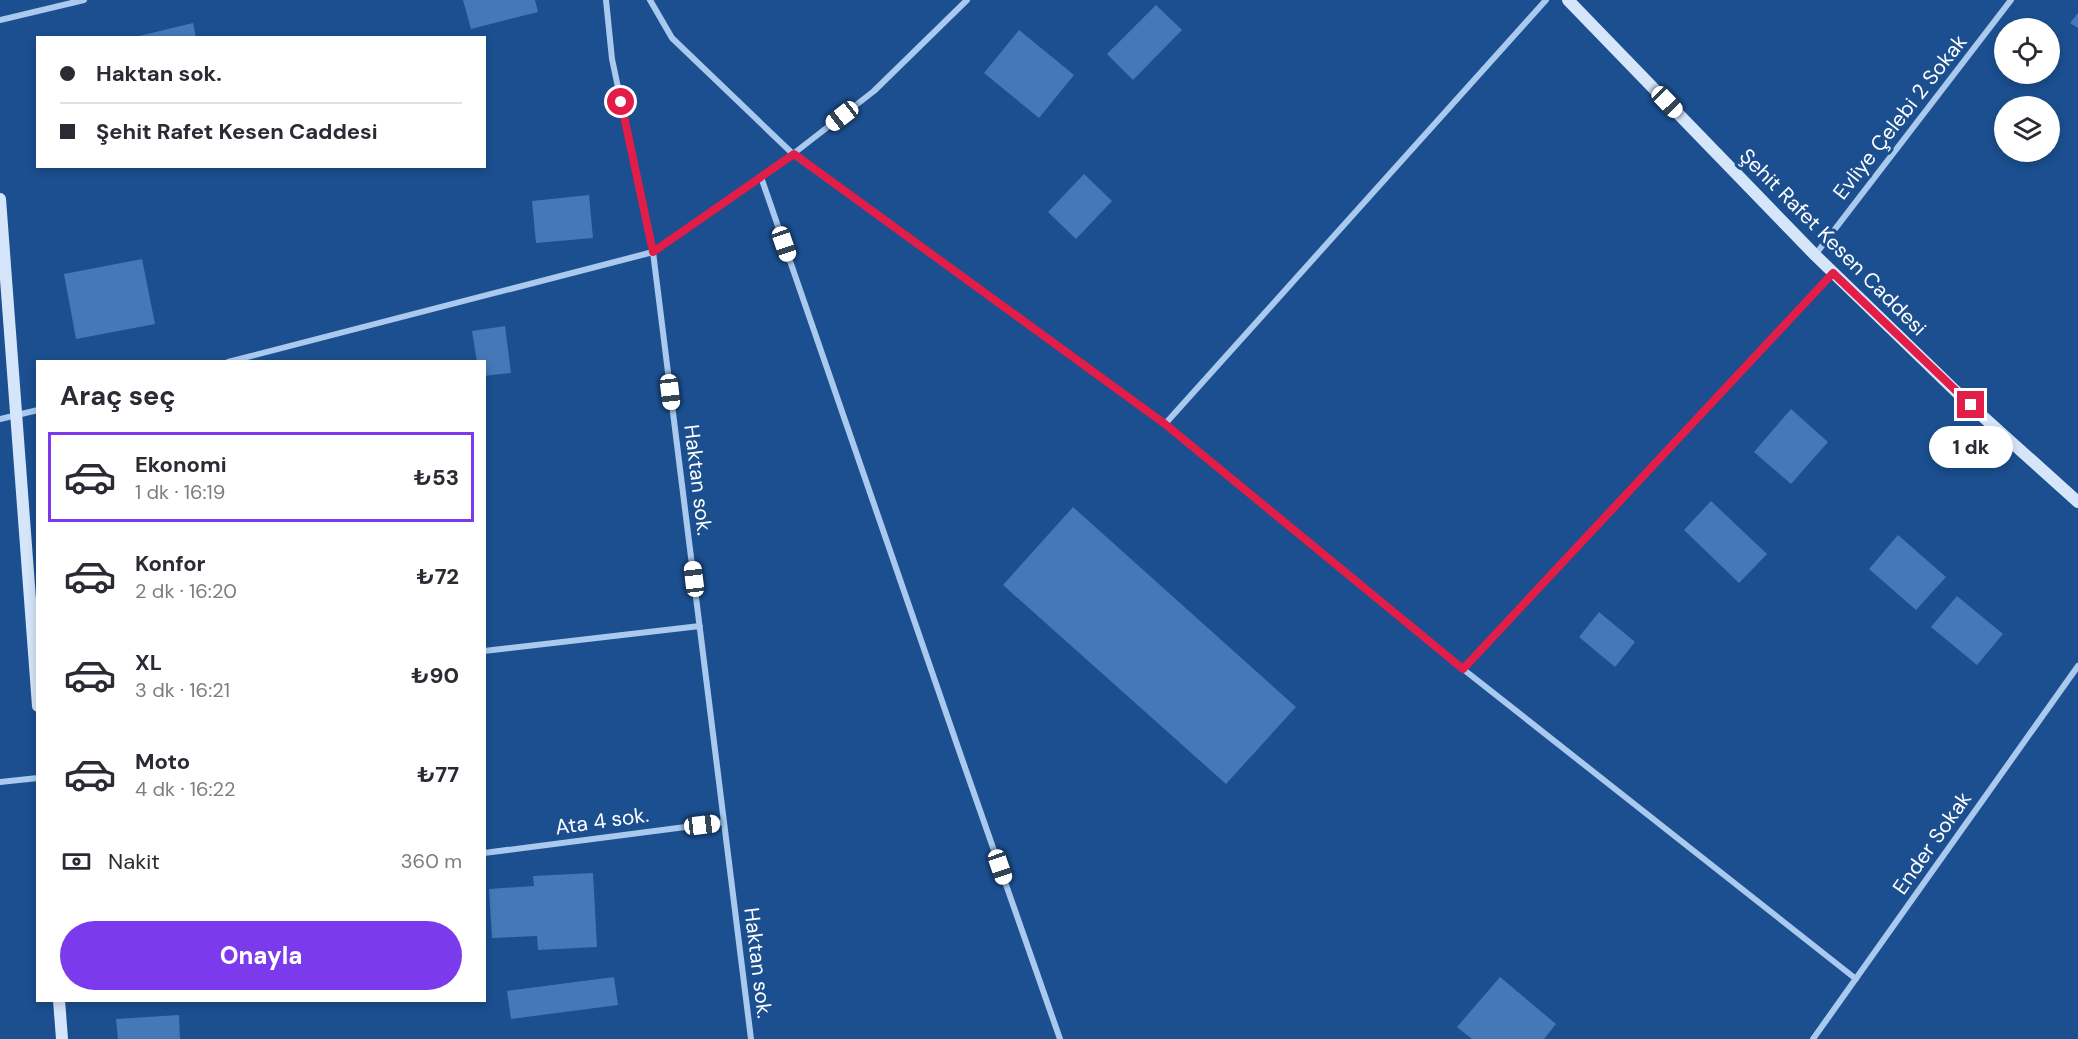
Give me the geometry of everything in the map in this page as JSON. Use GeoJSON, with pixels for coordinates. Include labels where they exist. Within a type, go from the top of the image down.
{"type":"FeatureCollection","features":[{"type":"Feature","properties":{"kind":"street"},"geometry":{"type":"LineString","coordinates":[[0,20],[84,0]]}},
{"type":"Feature","properties":{"kind":"street","name":"Haktan sok."},"geometry":{"type":"LineString","coordinates":[[606,0],[612,58],[653,252],[751,1039]]}},
{"type":"Feature","properties":{"kind":"street"},"geometry":{"type":"LineString","coordinates":[[650,0],[672,38],[794,154],[1165,424],[1463,669],[1856,979]]}},
{"type":"Feature","properties":{"kind":"street"},"geometry":{"type":"LineString","coordinates":[[236,360],[653,252],[794,154],[874,91],[967,0]]}},
{"type":"Feature","properties":{"kind":"street"},"geometry":{"type":"LineString","coordinates":[[1165,424],[1546,0]]}},
{"type":"Feature","properties":{"kind":"street","name":"Şehit Rafet Kesen Caddesi"},"geometry":{"type":"LineString","coordinates":[[1568,0],[1833,273],[1971,405],[2078,502]]}},
{"type":"Feature","properties":{"kind":"street","name":"Evliye Çelebi 2 Sokak"},"geometry":{"type":"LineString","coordinates":[[1815,255],[2011,0]]}},
{"type":"Feature","properties":{"kind":"street"},"geometry":{"type":"LineString","coordinates":[[761,177],[965,771],[1060,1039]]}},
{"type":"Feature","properties":{"kind":"street"},"geometry":{"type":"LineString","coordinates":[[0,199],[36,690]]}},
{"type":"Feature","properties":{"kind":"street"},"geometry":{"type":"LineString","coordinates":[[1463,669],[1833,273]]}},
{"type":"Feature","properties":{"kind":"street"},"geometry":{"type":"LineString","coordinates":[[0,419],[36,411]]}},
{"type":"Feature","properties":{"kind":"street"},"geometry":{"type":"LineString","coordinates":[[486,651],[699,626]]}},
{"type":"Feature","properties":{"kind":"street","name":"Ender Sokak"},"geometry":{"type":"LineString","coordinates":[[1813,1039],[2078,666]]}},
{"type":"Feature","properties":{"kind":"street"},"geometry":{"type":"LineString","coordinates":[[0,782],[36,778]]}},
{"type":"Feature","properties":{"kind":"street","name":"Ata 4 sok."},"geometry":{"type":"LineString","coordinates":[[486,854],[724,822]]}},
{"type":"Feature","properties":{"kind":"street"},"geometry":{"type":"LineString","coordinates":[[59,1002],[62,1039]]}},
{"type":"Feature","properties":{"kind":"building"},"geometry":{"type":"Polygon","coordinates":[[[463,0],[535,0],[538,12],[471,29],[463,0]]]}},
{"type":"Feature","properties":{"kind":"building"},"geometry":{"type":"Polygon","coordinates":[[[1156,5],[1182,30],[1133,80],[1107,54],[1156,5]]]}},
{"type":"Feature","properties":{"kind":"building"},"geometry":{"type":"Polygon","coordinates":[[[2078,13],[2078,28],[2070,23],[2078,13]]]}},
{"type":"Feature","properties":{"kind":"building"},"geometry":{"type":"Polygon","coordinates":[[[193,23],[196,36],[139,36],[193,23]]]}},
{"type":"Feature","properties":{"kind":"building"},"geometry":{"type":"Polygon","coordinates":[[[1019,30],[1074,75],[1039,118],[984,73],[1019,30]]]}},
{"type":"Feature","properties":{"kind":"building"},"geometry":{"type":"Polygon","coordinates":[[[1084,174],[1112,201],[1076,239],[1048,212],[1084,174]]]}},
{"type":"Feature","properties":{"kind":"building"},"geometry":{"type":"Polygon","coordinates":[[[589,195],[593,238],[536,243],[532,201],[589,195]]]}},
{"type":"Feature","properties":{"kind":"building"},"geometry":{"type":"Polygon","coordinates":[[[142,259],[155,324],[76,339],[64,274],[142,259]]]}},
{"type":"Feature","properties":{"kind":"building"},"geometry":{"type":"Polygon","coordinates":[[[505,326],[511,373],[486,376],[486,360],[477,360],[472,331],[505,326]]]}},
{"type":"Feature","properties":{"kind":"building"},"geometry":{"type":"Polygon","coordinates":[[[1791,409],[1828,442],[1791,484],[1754,452],[1791,409]]]}},
{"type":"Feature","properties":{"kind":"building"},"geometry":{"type":"Polygon","coordinates":[[[1711,501],[1767,554],[1739,583],[1684,530],[1711,501]]]}},
{"type":"Feature","properties":{"kind":"building"},"geometry":{"type":"Polygon","coordinates":[[[1073,507],[1296,707],[1226,784],[1003,585],[1073,507]]]}},
{"type":"Feature","properties":{"kind":"building"},"geometry":{"type":"Polygon","coordinates":[[[1898,535],[1946,577],[1916,610],[1869,569],[1898,535]]]}},
{"type":"Feature","properties":{"kind":"building"},"geometry":{"type":"Polygon","coordinates":[[[1957,596],[2003,634],[1977,665],[1931,627],[1957,596]]]}},
{"type":"Feature","properties":{"kind":"building"},"geometry":{"type":"Polygon","coordinates":[[[1599,612],[1635,642],[1615,667],[1579,637],[1599,612]]]}},
{"type":"Feature","properties":{"kind":"building"},"geometry":{"type":"Polygon","coordinates":[[[593,873],[597,947],[538,950],[537,936],[492,938],[489,889],[534,886],[533,876],[593,873]]]}},
{"type":"Feature","properties":{"kind":"building"},"geometry":{"type":"Polygon","coordinates":[[[614,977],[618,1005],[511,1019],[507,991],[614,977]]]}},
{"type":"Feature","properties":{"kind":"building"},"geometry":{"type":"Polygon","coordinates":[[[1500,977],[1556,1024],[1544,1039],[1472,1039],[1457,1027],[1500,977]]]}},
{"type":"Feature","properties":{"kind":"building"},"geometry":{"type":"Polygon","coordinates":[[[179,1015],[180,1039],[118,1039],[116,1019],[179,1015]]]}},
{"type":"Feature","properties":{"kind":"route"},"geometry":{"type":"LineString","coordinates":[[621,102],[653,252],[794,154],[1165,424],[1463,669],[1833,273],[1971,405]]}}]}
